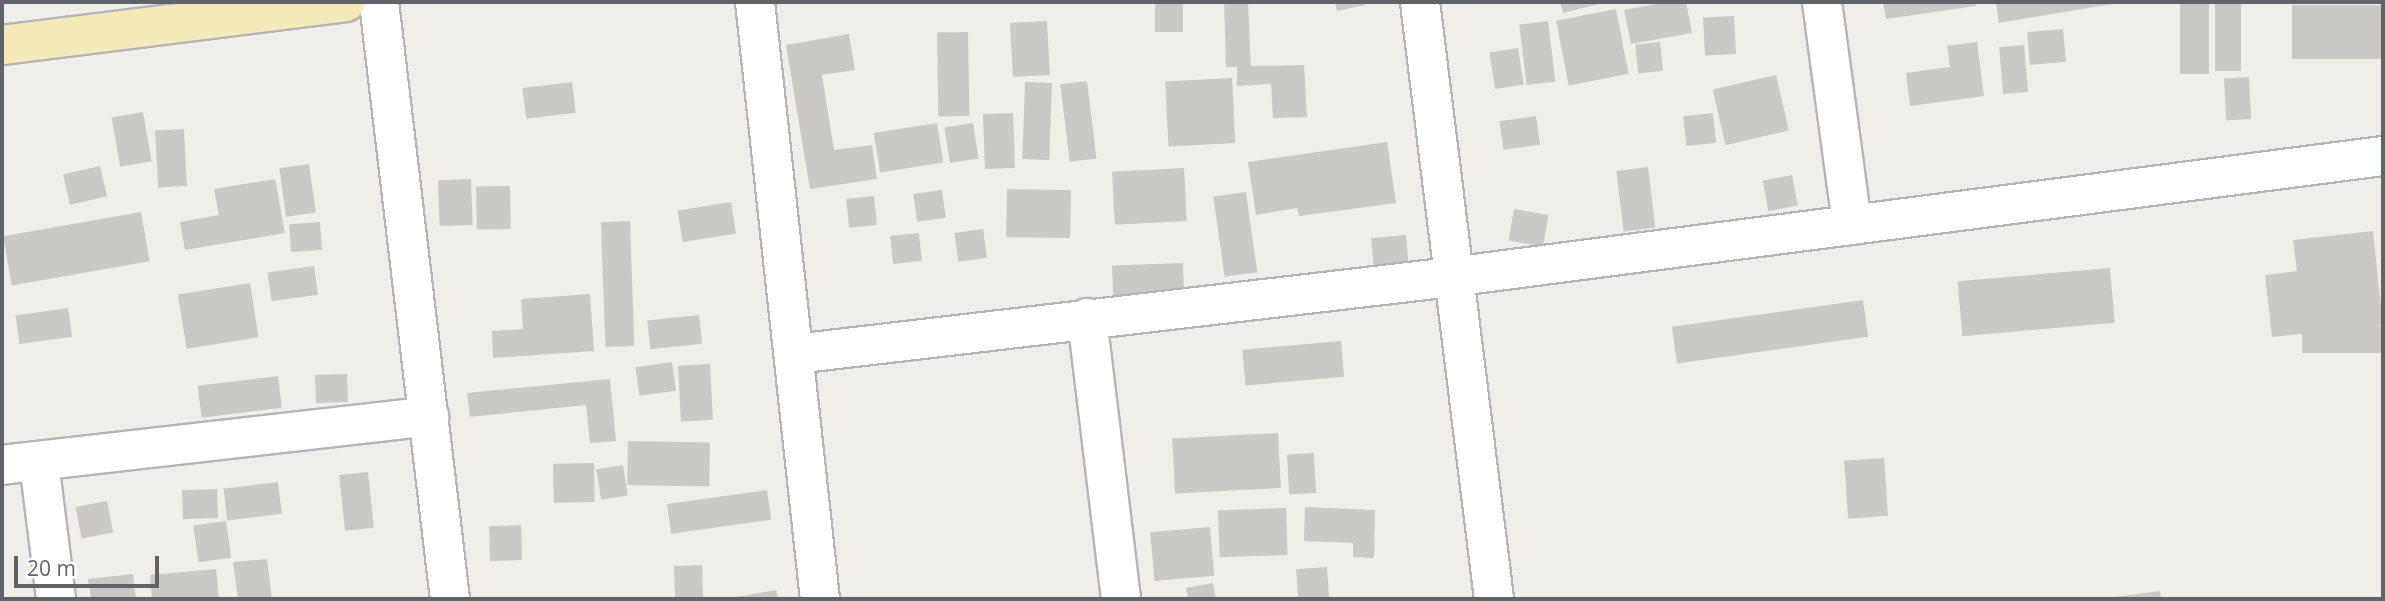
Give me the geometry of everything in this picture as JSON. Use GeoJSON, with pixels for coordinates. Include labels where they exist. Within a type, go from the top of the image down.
{"type":"FeatureCollection","features":[{"type":"Feature","properties":{"kind":"main road"},"geometry":{"type":"LineString","coordinates":[[2,46],[345,2]]}},
{"type":"Feature","properties":{"kind":"street"},"geometry":{"type":"LineString","coordinates":[[379,2],[450,599]]}},
{"type":"Feature","properties":{"kind":"street"},"geometry":{"type":"LineString","coordinates":[[755,2],[820,599]]}},
{"type":"Feature","properties":{"kind":"street"},"geometry":{"type":"LineString","coordinates":[[1420,2],[1451,277],[1493,599]]}},
{"type":"Feature","properties":{"kind":"street"},"geometry":{"type":"LineString","coordinates":[[1822,2],[1852,225]]}},
{"type":"Feature","properties":{"kind":"street"},"geometry":{"type":"LineString","coordinates":[[795,354],[1451,277],[2383,156]]}},
{"type":"Feature","properties":{"kind":"street"},"geometry":{"type":"LineString","coordinates":[[1087,318],[1121,599]]}},
{"type":"Feature","properties":{"kind":"street"},"geometry":{"type":"LineString","coordinates":[[2,465],[429,416]]}},
{"type":"Feature","properties":{"kind":"street"},"geometry":{"type":"LineString","coordinates":[[39,462],[56,599]]}},
{"type":"Feature","properties":{"kind":"building"},"geometry":{"type":"Polygon","coordinates":[[[1155,2],[1183,2],[1183,32],[1155,32],[1155,2]]]}},
{"type":"Feature","properties":{"kind":"building"},"geometry":{"type":"Polygon","coordinates":[[[1224,2],[1248,2],[1251,66],[1304,65],[1307,117],[1273,118],[1271,84],[1237,86],[1237,67],[1226,67],[1224,2]]]}},
{"type":"Feature","properties":{"kind":"building"},"geometry":{"type":"Polygon","coordinates":[[[1335,2],[1365,2],[1365,5],[1337,11],[1335,2]]]}},
{"type":"Feature","properties":{"kind":"building"},"geometry":{"type":"Polygon","coordinates":[[[1560,2],[1603,2],[1603,3],[1563,13],[1560,2]]]}},
{"type":"Feature","properties":{"kind":"building"},"geometry":{"type":"Polygon","coordinates":[[[1666,2],[1686,2],[1692,33],[1631,44],[1624,10],[1666,2]]]}},
{"type":"Feature","properties":{"kind":"building"},"geometry":{"type":"Polygon","coordinates":[[[1883,2],[1976,2],[1976,6],[1886,19],[1883,2]]]}},
{"type":"Feature","properties":{"kind":"building"},"geometry":{"type":"Polygon","coordinates":[[[1996,2],[2118,2],[2118,3],[1999,23],[1996,2]]]}},
{"type":"Feature","properties":{"kind":"building"},"geometry":{"type":"Polygon","coordinates":[[[2180,2],[2209,2],[2209,74],[2180,74],[2180,2]]]}},
{"type":"Feature","properties":{"kind":"building"},"geometry":{"type":"Polygon","coordinates":[[[2215,2],[2241,2],[2241,71],[2215,71],[2215,2]]]}},
{"type":"Feature","properties":{"kind":"building"},"geometry":{"type":"Polygon","coordinates":[[[2292,5],[2383,5],[2383,59],[2292,59],[2292,5]]]}},
{"type":"Feature","properties":{"kind":"building"},"geometry":{"type":"Polygon","coordinates":[[[1616,9],[1629,74],[1569,85],[1556,21],[1616,9]]]}},
{"type":"Feature","properties":{"kind":"building"},"geometry":{"type":"Polygon","coordinates":[[[1734,16],[1736,54],[1705,56],[1703,18],[1734,16]]]}},
{"type":"Feature","properties":{"kind":"building"},"geometry":{"type":"Polygon","coordinates":[[[1047,21],[1050,75],[1013,77],[1010,23],[1047,21]]]}},
{"type":"Feature","properties":{"kind":"building"},"geometry":{"type":"Polygon","coordinates":[[[1548,21],[1555,82],[1527,85],[1519,25],[1548,21]]]}},
{"type":"Feature","properties":{"kind":"building"},"geometry":{"type":"Polygon","coordinates":[[[2063,29],[2066,62],[2030,65],[2027,32],[2063,29]]]}},
{"type":"Feature","properties":{"kind":"building"},"geometry":{"type":"Polygon","coordinates":[[[968,32],[969,116],[938,117],[937,33],[968,32]]]}},
{"type":"Feature","properties":{"kind":"building"},"geometry":{"type":"Polygon","coordinates":[[[849,34],[855,70],[822,75],[834,150],[872,145],[877,179],[810,189],[786,45],[849,34]]]}},
{"type":"Feature","properties":{"kind":"building"},"geometry":{"type":"Polygon","coordinates":[[[1660,42],[1663,71],[1638,73],[1635,45],[1660,42]]]}},
{"type":"Feature","properties":{"kind":"building"},"geometry":{"type":"Polygon","coordinates":[[[1977,42],[1984,96],[1910,106],[1906,73],[1950,67],[1947,46],[1977,42]]]}},
{"type":"Feature","properties":{"kind":"building"},"geometry":{"type":"Polygon","coordinates":[[[2024,45],[2028,92],[2003,94],[1999,47],[2024,45]]]}},
{"type":"Feature","properties":{"kind":"building"},"geometry":{"type":"Polygon","coordinates":[[[1518,48],[1524,85],[1495,89],[1489,53],[1518,48]]]}},
{"type":"Feature","properties":{"kind":"building"},"geometry":{"type":"Polygon","coordinates":[[[1776,75],[1789,131],[1725,145],[1713,90],[1776,75]]]}},
{"type":"Feature","properties":{"kind":"building"},"geometry":{"type":"Polygon","coordinates":[[[2249,77],[2251,119],[2226,120],[2224,78],[2249,77]]]}},
{"type":"Feature","properties":{"kind":"building"},"geometry":{"type":"Polygon","coordinates":[[[1232,78],[1235,143],[1168,146],[1165,82],[1232,78]]]}},
{"type":"Feature","properties":{"kind":"building"},"geometry":{"type":"Polygon","coordinates":[[[1087,81],[1097,158],[1070,162],[1060,84],[1087,81]]]}},
{"type":"Feature","properties":{"kind":"building"},"geometry":{"type":"Polygon","coordinates":[[[572,82],[576,113],[526,119],[522,88],[572,82]]]}},
{"type":"Feature","properties":{"kind":"building"},"geometry":{"type":"Polygon","coordinates":[[[1025,82],[1052,83],[1049,160],[1022,159],[1025,82]]]}},
{"type":"Feature","properties":{"kind":"building"},"geometry":{"type":"Polygon","coordinates":[[[143,112],[152,161],[120,167],[111,118],[143,112]]]}},
{"type":"Feature","properties":{"kind":"building"},"geometry":{"type":"Polygon","coordinates":[[[1013,113],[1015,168],[985,169],[983,114],[1013,113]]]}},
{"type":"Feature","properties":{"kind":"building"},"geometry":{"type":"Polygon","coordinates":[[[1713,113],[1716,143],[1686,146],[1683,116],[1713,113]]]}},
{"type":"Feature","properties":{"kind":"building"},"geometry":{"type":"Polygon","coordinates":[[[1536,116],[1540,145],[1503,150],[1499,121],[1536,116]]]}},
{"type":"Feature","properties":{"kind":"building"},"geometry":{"type":"Polygon","coordinates":[[[937,123],[943,163],[880,173],[874,133],[937,123]]]}},
{"type":"Feature","properties":{"kind":"building"},"geometry":{"type":"Polygon","coordinates":[[[973,123],[979,159],[950,163],[944,128],[973,123]]]}},
{"type":"Feature","properties":{"kind":"building"},"geometry":{"type":"Polygon","coordinates":[[[184,129],[187,186],[158,187],[155,131],[184,129]]]}},
{"type":"Feature","properties":{"kind":"building"},"geometry":{"type":"Polygon","coordinates":[[[1387,142],[1396,203],[1299,216],[1297,208],[1256,215],[1248,162],[1387,142]]]}},
{"type":"Feature","properties":{"kind":"building"},"geometry":{"type":"Polygon","coordinates":[[[309,164],[316,213],[286,217],[279,168],[309,164]]]}},
{"type":"Feature","properties":{"kind":"building"},"geometry":{"type":"Polygon","coordinates":[[[100,166],[107,196],[70,205],[63,175],[100,166]]]}},
{"type":"Feature","properties":{"kind":"building"},"geometry":{"type":"Polygon","coordinates":[[[1648,167],[1655,228],[1624,231],[1616,171],[1648,167]]]}},
{"type":"Feature","properties":{"kind":"building"},"geometry":{"type":"Polygon","coordinates":[[[1184,168],[1187,221],[1115,225],[1112,172],[1184,168]]]}},
{"type":"Feature","properties":{"kind":"building"},"geometry":{"type":"Polygon","coordinates":[[[1792,175],[1798,205],[1768,211],[1763,181],[1792,175]]]}},
{"type":"Feature","properties":{"kind":"building"},"geometry":{"type":"Polygon","coordinates":[[[275,179],[285,233],[185,250],[180,222],[219,215],[214,189],[275,179]]]}},
{"type":"Feature","properties":{"kind":"building"},"geometry":{"type":"Polygon","coordinates":[[[471,179],[473,225],[440,226],[438,180],[471,179]]]}},
{"type":"Feature","properties":{"kind":"building"},"geometry":{"type":"Polygon","coordinates":[[[510,186],[511,229],[477,230],[476,187],[510,186]]]}},
{"type":"Feature","properties":{"kind":"building"},"geometry":{"type":"Polygon","coordinates":[[[1007,189],[1071,190],[1070,238],[1006,237],[1007,189]]]}},
{"type":"Feature","properties":{"kind":"building"},"geometry":{"type":"Polygon","coordinates":[[[942,190],[946,218],[917,222],[913,194],[942,190]]]}},
{"type":"Feature","properties":{"kind":"building"},"geometry":{"type":"Polygon","coordinates":[[[1246,192],[1257,272],[1225,277],[1213,197],[1246,192]]]}},
{"type":"Feature","properties":{"kind":"building"},"geometry":{"type":"Polygon","coordinates":[[[874,196],[877,225],[849,228],[846,199],[874,196]]]}},
{"type":"Feature","properties":{"kind":"building"},"geometry":{"type":"Polygon","coordinates":[[[731,202],[736,234],[683,242],[678,210],[731,202]]]}},
{"type":"Feature","properties":{"kind":"building"},"geometry":{"type":"Polygon","coordinates":[[[1514,209],[1548,215],[1543,247],[1508,241],[1514,209]]]}},
{"type":"Feature","properties":{"kind":"building"},"geometry":{"type":"Polygon","coordinates":[[[141,212],[150,261],[12,286],[3,236],[141,212]]]}},
{"type":"Feature","properties":{"kind":"building"},"geometry":{"type":"Polygon","coordinates":[[[630,221],[634,346],[605,347],[601,222],[630,221]]]}},
{"type":"Feature","properties":{"kind":"building"},"geometry":{"type":"Polygon","coordinates":[[[320,222],[322,250],[291,252],[289,224],[320,222]]]}},
{"type":"Feature","properties":{"kind":"building"},"geometry":{"type":"Polygon","coordinates":[[[983,229],[987,258],[958,262],[954,233],[983,229]]]}},
{"type":"Feature","properties":{"kind":"building"},"geometry":{"type":"Polygon","coordinates":[[[2373,231],[2383,325],[2272,337],[2265,275],[2297,271],[2293,240],[2373,231]]]}},
{"type":"Feature","properties":{"kind":"building"},"geometry":{"type":"Polygon","coordinates":[[[919,233],[922,261],[893,264],[890,236],[919,233]]]}},
{"type":"Feature","properties":{"kind":"building"},"geometry":{"type":"Polygon","coordinates":[[[1406,235],[1409,268],[1374,271],[1371,238],[1406,235]]]}},
{"type":"Feature","properties":{"kind":"building"},"geometry":{"type":"Polygon","coordinates":[[[1183,263],[1184,298],[1113,300],[1112,265],[1183,263]]]}},
{"type":"Feature","properties":{"kind":"building"},"geometry":{"type":"Polygon","coordinates":[[[314,266],[318,295],[271,301],[267,273],[314,266]]]}},
{"type":"Feature","properties":{"kind":"building"},"geometry":{"type":"Polygon","coordinates":[[[2110,268],[2115,323],[1962,336],[1958,281],[2110,268]]]}},
{"type":"Feature","properties":{"kind":"building"},"geometry":{"type":"Polygon","coordinates":[[[250,283],[259,337],[187,349],[178,294],[250,283]]]}},
{"type":"Feature","properties":{"kind":"building"},"geometry":{"type":"Polygon","coordinates":[[[590,294],[594,351],[493,358],[492,331],[523,329],[521,299],[590,294]]]}},
{"type":"Feature","properties":{"kind":"building"},"geometry":{"type":"Polygon","coordinates":[[[1863,300],[1868,337],[1677,364],[1672,327],[1863,300]]]}},
{"type":"Feature","properties":{"kind":"building"},"geometry":{"type":"Polygon","coordinates":[[[68,308],[72,337],[20,344],[16,315],[68,308]]]}},
{"type":"Feature","properties":{"kind":"building"},"geometry":{"type":"Polygon","coordinates":[[[699,315],[702,344],[650,349],[647,320],[699,315]]]}},
{"type":"Feature","properties":{"kind":"building"},"geometry":{"type":"Polygon","coordinates":[[[2302,326],[2383,326],[2383,353],[2302,353],[2302,326]]]}},
{"type":"Feature","properties":{"kind":"building"},"geometry":{"type":"Polygon","coordinates":[[[1341,341],[1344,377],[1246,385],[1242,350],[1341,341]]]}},
{"type":"Feature","properties":{"kind":"building"},"geometry":{"type":"Polygon","coordinates":[[[672,362],[676,391],[639,396],[635,367],[672,362]]]}},
{"type":"Feature","properties":{"kind":"building"},"geometry":{"type":"Polygon","coordinates":[[[710,364],[713,420],[681,422],[678,366],[710,364]]]}},
{"type":"Feature","properties":{"kind":"building"},"geometry":{"type":"Polygon","coordinates":[[[347,374],[348,402],[316,403],[315,375],[347,374]]]}},
{"type":"Feature","properties":{"kind":"building"},"geometry":{"type":"Polygon","coordinates":[[[278,376],[282,408],[202,418],[198,386],[278,376]]]}},
{"type":"Feature","properties":{"kind":"building"},"geometry":{"type":"Polygon","coordinates":[[[610,379],[616,441],[590,443],[586,405],[470,417],[467,393],[610,379]]]}},
{"type":"Feature","properties":{"kind":"building"},"geometry":{"type":"Polygon","coordinates":[[[1278,433],[1281,488],[1175,493],[1172,439],[1278,433]]]}},
{"type":"Feature","properties":{"kind":"building"},"geometry":{"type":"Polygon","coordinates":[[[628,441],[710,442],[709,486],[627,485],[628,441]]]}},
{"type":"Feature","properties":{"kind":"building"},"geometry":{"type":"Polygon","coordinates":[[[1314,453],[1316,493],[1289,494],[1287,454],[1314,453]]]}},
{"type":"Feature","properties":{"kind":"building"},"geometry":{"type":"Polygon","coordinates":[[[1884,458],[1888,516],[1848,519],[1844,461],[1884,458]]]}},
{"type":"Feature","properties":{"kind":"building"},"geometry":{"type":"Polygon","coordinates":[[[594,463],[595,502],[554,503],[553,464],[594,463]]]}},
{"type":"Feature","properties":{"kind":"building"},"geometry":{"type":"Polygon","coordinates":[[[623,465],[628,496],[601,500],[596,469],[623,465]]]}},
{"type":"Feature","properties":{"kind":"building"},"geometry":{"type":"Polygon","coordinates":[[[368,472],[374,528],[345,531],[339,475],[368,472]]]}},
{"type":"Feature","properties":{"kind":"building"},"geometry":{"type":"Polygon","coordinates":[[[278,482],[282,514],[227,520],[223,489],[278,482]]]}},
{"type":"Feature","properties":{"kind":"building"},"geometry":{"type":"Polygon","coordinates":[[[217,489],[218,518],[183,519],[182,490],[217,489]]]}},
{"type":"Feature","properties":{"kind":"building"},"geometry":{"type":"Polygon","coordinates":[[[767,490],[771,520],[671,534],[667,504],[767,490]]]}},
{"type":"Feature","properties":{"kind":"building"},"geometry":{"type":"Polygon","coordinates":[[[107,501],[113,532],[82,539],[76,507],[107,501]]]}},
{"type":"Feature","properties":{"kind":"building"},"geometry":{"type":"Polygon","coordinates":[[[1305,507],[1375,510],[1374,558],[1353,557],[1353,543],[1304,541],[1305,507]]]}},
{"type":"Feature","properties":{"kind":"building"},"geometry":{"type":"Polygon","coordinates":[[[1286,508],[1288,555],[1220,557],[1218,510],[1286,508]]]}},
{"type":"Feature","properties":{"kind":"building"},"geometry":{"type":"Polygon","coordinates":[[[226,521],[231,558],[198,562],[193,526],[226,521]]]}},
{"type":"Feature","properties":{"kind":"building"},"geometry":{"type":"Polygon","coordinates":[[[521,525],[522,560],[490,561],[489,526],[521,525]]]}},
{"type":"Feature","properties":{"kind":"building"},"geometry":{"type":"Polygon","coordinates":[[[1210,527],[1214,576],[1154,581],[1150,532],[1210,527]]]}},
{"type":"Feature","properties":{"kind":"building"},"geometry":{"type":"Polygon","coordinates":[[[267,559],[272,599],[238,599],[233,562],[267,559]]]}},
{"type":"Feature","properties":{"kind":"building"},"geometry":{"type":"Polygon","coordinates":[[[702,565],[703,599],[675,599],[674,566],[702,565]]]}},
{"type":"Feature","properties":{"kind":"building"},"geometry":{"type":"Polygon","coordinates":[[[1327,567],[1329,599],[1298,599],[1296,569],[1327,567]]]}},
{"type":"Feature","properties":{"kind":"building"},"geometry":{"type":"Polygon","coordinates":[[[216,569],[219,599],[152,599],[150,575],[216,569]]]}},
{"type":"Feature","properties":{"kind":"building"},"geometry":{"type":"Polygon","coordinates":[[[133,574],[136,599],[91,599],[88,579],[133,574]]]}},
{"type":"Feature","properties":{"kind":"building"},"geometry":{"type":"Polygon","coordinates":[[[1213,583],[1216,599],[1188,599],[1186,588],[1213,583]]]}},
{"type":"Feature","properties":{"kind":"building"},"geometry":{"type":"Polygon","coordinates":[[[776,590],[778,599],[730,599],[730,598],[776,590]]]}},
{"type":"Feature","properties":{"kind":"building"},"geometry":{"type":"Polygon","coordinates":[[[2160,591],[2161,599],[2107,599],[2107,598],[2160,591]]]}}]}
